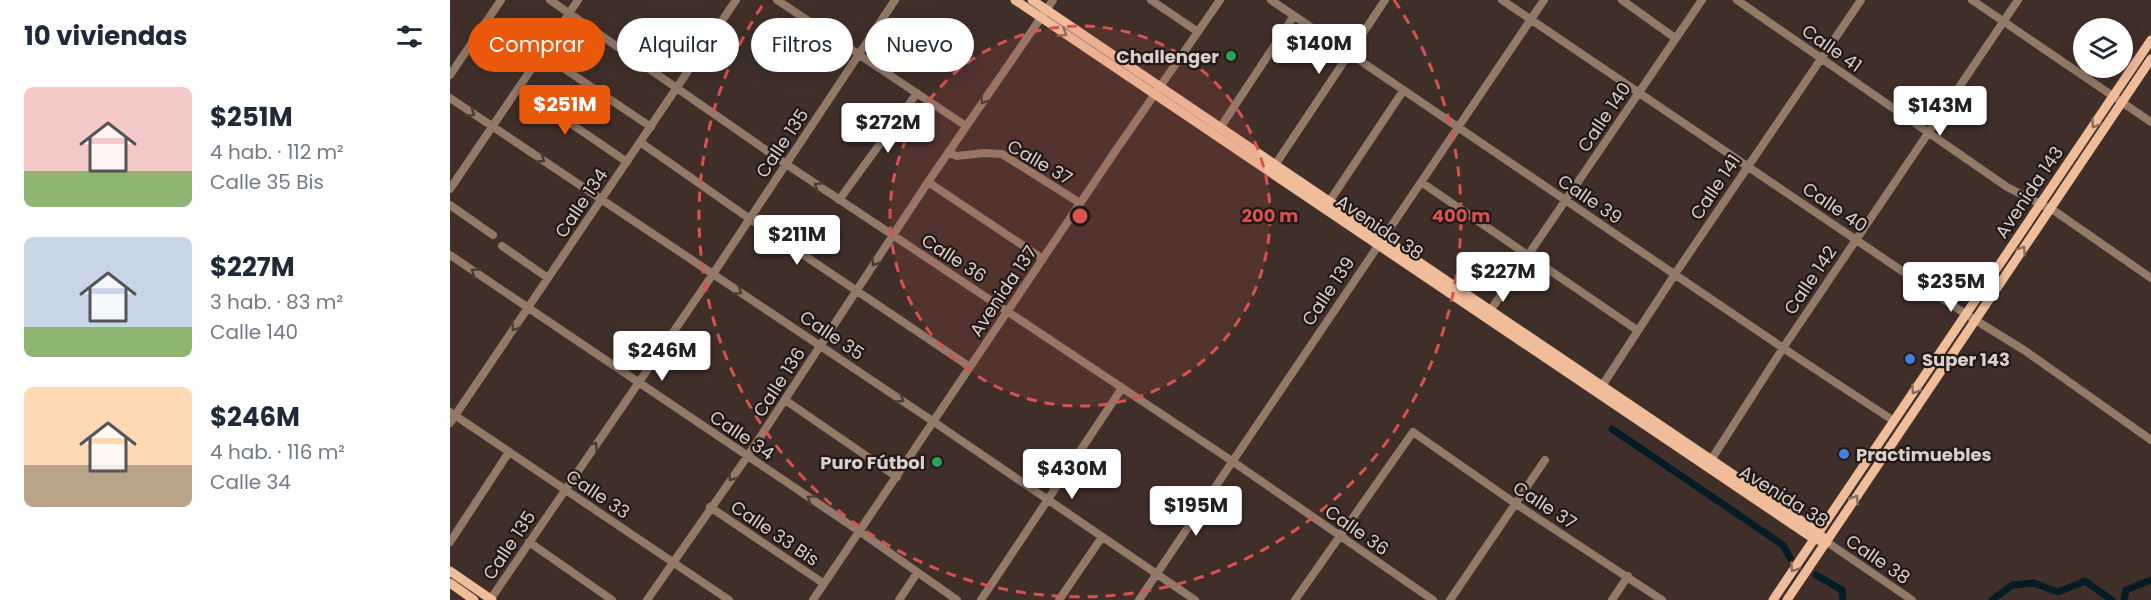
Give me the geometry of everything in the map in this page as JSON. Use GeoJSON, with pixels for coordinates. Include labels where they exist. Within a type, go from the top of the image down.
{"type":"FeatureCollection","features":[{"type":"Feature","properties":{"kind":"main road","name":"Avenida 38"},"geometry":{"type":"LineString","coordinates":[[1015,0],[1043,14],[1157,90],[1827,542]]}},
{"type":"Feature","properties":{"kind":"main road","name":"Avenida 38"},"geometry":{"type":"LineString","coordinates":[[1032,0],[1043,14]]}},
{"type":"Feature","properties":{"kind":"main road","name":"Avenida 143"},"geometry":{"type":"LineString","coordinates":[[1787,600],[1827,542],[1971,317],[2117,99],[2151,40]]}},
{"type":"Feature","properties":{"kind":"main road","name":"Avenida 143"},"geometry":{"type":"LineString","coordinates":[[2117,99],[2151,58]]}},
{"type":"Feature","properties":{"kind":"main road","name":"Avenida 38"},"geometry":{"type":"LineString","coordinates":[[1157,90],[1275,165],[1380,241],[1490,311],[1600,390],[1711,460],[1816,535]]}},
{"type":"Feature","properties":{"kind":"main road","name":"Avenida 143"},"geometry":{"type":"LineString","coordinates":[[1773,600],[1894,421],[1971,317]]}},
{"type":"Feature","properties":{"kind":"main road"},"geometry":{"type":"LineString","coordinates":[[450,571],[491,600]]}},
{"type":"Feature","properties":{"kind":"main road"},"geometry":{"type":"LineString","coordinates":[[450,583],[474,600]]}},
{"type":"Feature","properties":{"kind":"street"},"geometry":{"type":"LineString","coordinates":[[450,75],[501,0]]}},
{"type":"Feature","properties":{"kind":"street","name":"Calle 36"},"geometry":{"type":"LineString","coordinates":[[550,0],[786,164],[1232,461],[1433,600]]}},
{"type":"Feature","properties":{"kind":"street"},"geometry":{"type":"LineString","coordinates":[[566,18],[578,0]]}},
{"type":"Feature","properties":{"kind":"street","name":"Calle 134"},"geometry":{"type":"LineString","coordinates":[[450,423],[453,414],[529,307],[736,0]]}},
{"type":"Feature","properties":{"kind":"street"},"geometry":{"type":"LineString","coordinates":[[777,0],[966,126]]}},
{"type":"Feature","properties":{"kind":"street","name":"Calle 135"},"geometry":{"type":"LineString","coordinates":[[491,600],[564,489],[713,274],[895,0]]}},
{"type":"Feature","properties":{"kind":"street","name":"Calle 136"},"geometry":{"type":"LineString","coordinates":[[647,600],[747,457],[928,182],[1053,0]]}},
{"type":"Feature","properties":{"kind":"street"},"geometry":{"type":"LineString","coordinates":[[1151,0],[1198,32]]}},
{"type":"Feature","properties":{"kind":"street","name":"Avenida 137"},"geometry":{"type":"LineString","coordinates":[[813,600],[1080,203],[1220,0]]}},
{"type":"Feature","properties":{"kind":"street","name":"Calle 39"},"geometry":{"type":"LineString","coordinates":[[1271,0],[1894,421]]}},
{"type":"Feature","properties":{"kind":"street"},"geometry":{"type":"LineString","coordinates":[[1275,165],[1385,0]]}},
{"type":"Feature","properties":{"kind":"street","name":"Calle 40"},"geometry":{"type":"LineString","coordinates":[[1502,0],[1856,240],[2024,350],[2151,440]]}},
{"type":"Feature","properties":{"kind":"street","name":"Calle 139"},"geometry":{"type":"LineString","coordinates":[[1139,600],[1544,0]]}},
{"type":"Feature","properties":{"kind":"street"},"geometry":{"type":"LineString","coordinates":[[1622,0],[1676,38]]}},
{"type":"Feature","properties":{"kind":"street","name":"Calle 140"},"geometry":{"type":"LineString","coordinates":[[1490,311],[1702,0]]}},
{"type":"Feature","properties":{"kind":"street","name":"Calle 41"},"geometry":{"type":"LineString","coordinates":[[1737,0],[2007,187],[2046,206],[2151,278]]}},
{"type":"Feature","properties":{"kind":"street","name":"Calle 141"},"geometry":{"type":"LineString","coordinates":[[1600,390],[1674,274],[1861,0]]}},
{"type":"Feature","properties":{"kind":"street"},"geometry":{"type":"LineString","coordinates":[[1972,0],[2151,122]]}},
{"type":"Feature","properties":{"kind":"street","name":"Calle 142"},"geometry":{"type":"LineString","coordinates":[[1711,460],[1783,348],[2018,0]]}},
{"type":"Feature","properties":{"kind":"street"},"geometry":{"type":"LineString","coordinates":[[1220,128],[1294,16]]}},
{"type":"Feature","properties":{"kind":"street"},"geometry":{"type":"LineString","coordinates":[[450,189],[529,72]]}},
{"type":"Feature","properties":{"kind":"street"},"geometry":{"type":"LineString","coordinates":[[569,72],[651,127]]}},
{"type":"Feature","properties":{"kind":"street"},"geometry":{"type":"LineString","coordinates":[[519,88],[627,162]]}},
{"type":"Feature","properties":{"kind":"street"},"geometry":{"type":"LineString","coordinates":[[1329,202],[1403,91]]}},
{"type":"Feature","properties":{"kind":"street"},"geometry":{"type":"LineString","coordinates":[[839,200],[917,93]]}},
{"type":"Feature","properties":{"kind":"street","name":"Calle 35"},"geometry":{"type":"LineString","coordinates":[[450,98],[1195,600]]}},
{"type":"Feature","properties":{"kind":"street"},"geometry":{"type":"LineString","coordinates":[[640,142],[970,367]]}},
{"type":"Feature","properties":{"kind":"street","name":"Calle 37"},"geometry":{"type":"LineString","coordinates":[[948,153],[957,156],[1002,154],[1080,203]]}},
{"type":"Feature","properties":{"kind":"street"},"geometry":{"type":"LineString","coordinates":[[928,182],[1043,259]]}},
{"type":"Feature","properties":{"kind":"street"},"geometry":{"type":"LineString","coordinates":[[1421,182],[1637,330]]}},
{"type":"Feature","properties":{"kind":"street"},"geometry":{"type":"LineString","coordinates":[[450,205],[493,235]]}},
{"type":"Feature","properties":{"kind":"street"},"geometry":{"type":"LineString","coordinates":[[502,246],[548,278]]}},
{"type":"Feature","properties":{"kind":"street","name":"Calle 34"},"geometry":{"type":"LineString","coordinates":[[450,255],[859,531],[957,600]]}},
{"type":"Feature","properties":{"kind":"street"},"geometry":{"type":"LineString","coordinates":[[981,600],[1122,388]]}},
{"type":"Feature","properties":{"kind":"street"},"geometry":{"type":"LineString","coordinates":[[785,400],[897,477]]}},
{"type":"Feature","properties":{"kind":"street","name":"Calle 33"},"geometry":{"type":"LineString","coordinates":[[453,414],[729,600]]}},
{"type":"Feature","properties":{"kind":"street","name":"Calle 37"},"geometry":{"type":"LineString","coordinates":[[1339,536],[1413,432],[1516,504],[1662,600]]}},
{"type":"Feature","properties":{"kind":"street"},"geometry":{"type":"LineString","coordinates":[[450,542],[509,452]]}},
{"type":"Feature","properties":{"kind":"street"},"geometry":{"type":"LineString","coordinates":[[1450,600],[1545,460]]}},
{"type":"Feature","properties":{"kind":"street","name":"Calle 33 Bis"},"geometry":{"type":"LineString","coordinates":[[710,507],[823,583]]}},
{"type":"Feature","properties":{"kind":"street"},"geometry":{"type":"LineString","coordinates":[[1295,600],[1339,536]]}},
{"type":"Feature","properties":{"kind":"street"},"geometry":{"type":"LineString","coordinates":[[1059,600],[1102,537]]}},
{"type":"Feature","properties":{"kind":"street"},"geometry":{"type":"LineString","coordinates":[[530,542],[612,600]]}},
{"type":"Feature","properties":{"kind":"street","name":"Calle 38"},"geometry":{"type":"LineString","coordinates":[[1827,542],[1912,600]]}},
{"type":"Feature","properties":{"kind":"street"},"geometry":{"type":"LineString","coordinates":[[898,600],[917,573]]}},
{"type":"Feature","properties":{"kind":"street"},"geometry":{"type":"LineString","coordinates":[[1612,600],[1628,576]]}},
{"type":"Feature","properties":{"kind":"waterway"},"geometry":{"type":"LineString","coordinates":[[1612,429],[1783,545],[1790,558]]}},
{"type":"Feature","properties":{"kind":"waterway"},"geometry":{"type":"LineString","coordinates":[[1816,575],[1842,590],[1843,600]]}},
{"type":"Feature","properties":{"kind":"waterway"},"geometry":{"type":"LineString","coordinates":[[2124,600],[2126,590],[2151,580]]}},
{"type":"Feature","properties":{"kind":"waterway"},"geometry":{"type":"LineString","coordinates":[[1992,600],[2012,585],[2034,583],[2058,592],[2085,581],[2112,600]]}},
{"type":"Feature","properties":{"kind":"place","name":"Challenger"},"geometry":{"type":"Point","coordinates":[1231,56]}},
{"type":"Feature","properties":{"kind":"place","name":"Super 143"},"geometry":{"type":"Point","coordinates":[1910,359]}},
{"type":"Feature","properties":{"kind":"place","name":"Practimuebles"},"geometry":{"type":"Point","coordinates":[1844,454]}},
{"type":"Feature","properties":{"kind":"place","name":"Puro Fútbol"},"geometry":{"type":"Point","coordinates":[937,462]}}]}
